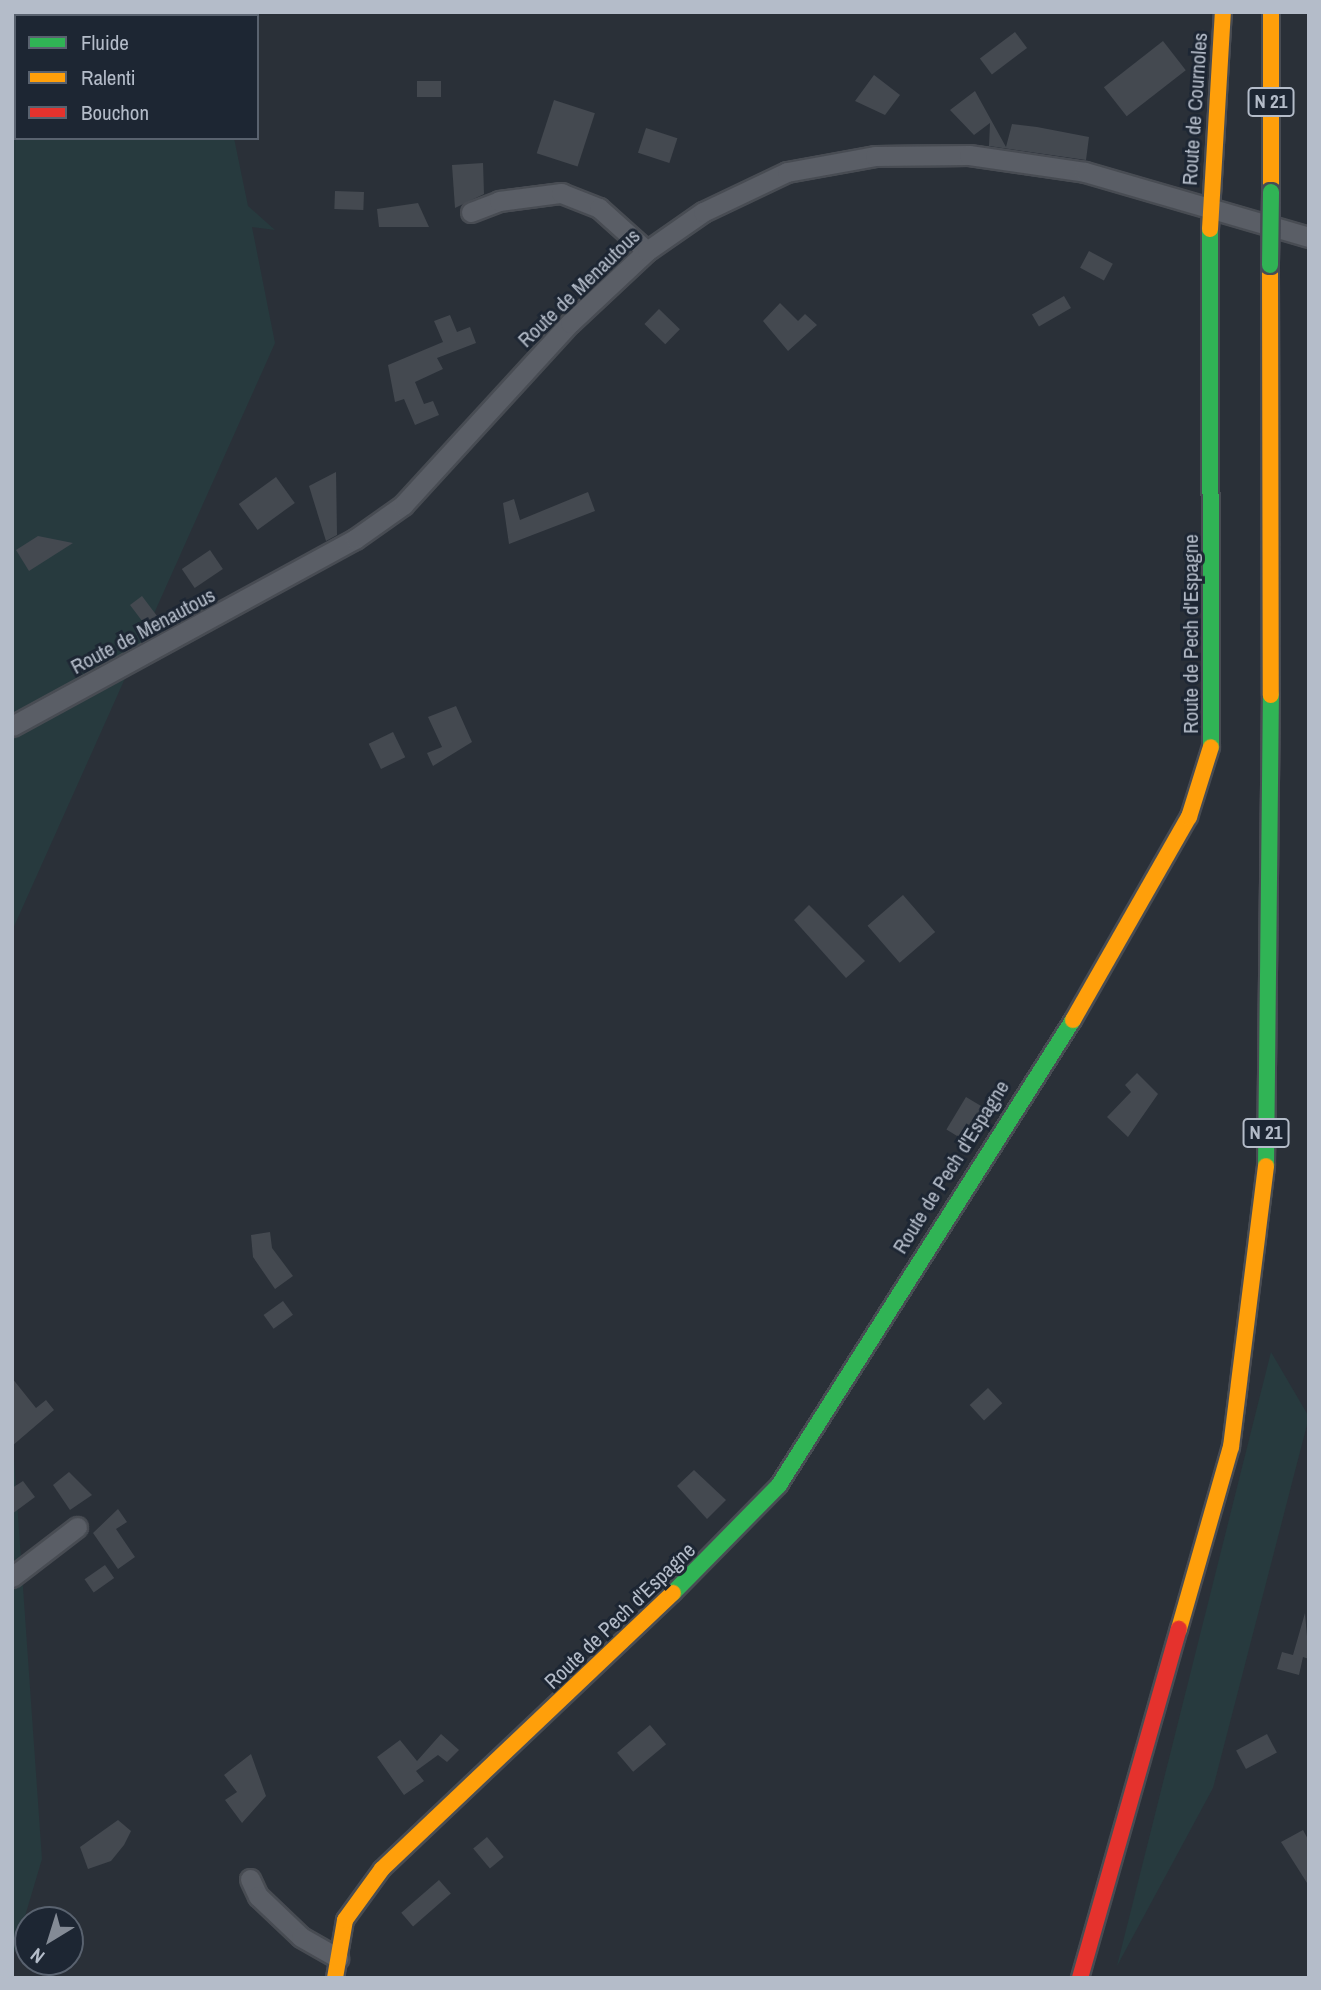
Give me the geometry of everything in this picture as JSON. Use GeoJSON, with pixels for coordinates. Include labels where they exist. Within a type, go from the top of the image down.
{"type":"FeatureCollection","features":[{"type":"Feature","properties":{"kind":"street","name":"Route de Cournoles"},"geometry":{"type":"LineString","coordinates":[[1210,208],[1223,12]]}},
{"type":"Feature","properties":{"kind":"street","name":"N 21"},"geometry":{"type":"LineString","coordinates":[[1080,1978],[1231,1447],[1266,1175],[1272,842],[1271,12]]}},
{"type":"Feature","properties":{"kind":"street","name":"Route de Menautous"},"geometry":{"type":"LineString","coordinates":[[12,726],[355,539],[403,505],[570,323],[647,251],[704,212],[787,172],[875,156],[968,155],[1085,172],[1309,237]]}},
{"type":"Feature","properties":{"kind":"street"},"geometry":{"type":"LineString","coordinates":[[471,212],[499,201],[561,193],[599,208],[647,251]]}},
{"type":"Feature","properties":{"kind":"street","name":"Route de Pech d'Espagne"},"geometry":{"type":"LineString","coordinates":[[336,1968],[345,1920],[382,1869],[630,1637],[779,1485],[1119,947],[1189,817],[1211,750],[1210,208]]}},
{"type":"Feature","properties":{"kind":"street"},"geometry":{"type":"LineString","coordinates":[[12,1577],[77,1527]]}},
{"type":"Feature","properties":{"kind":"street"},"geometry":{"type":"LineString","coordinates":[[250,1878],[258,1896],[336,1968]]}},
{"type":"Feature","properties":{"kind":"green space"},"geometry":{"type":"Polygon","coordinates":[[[12,12],[209,12],[14,14],[14,140],[234,140],[248,206],[275,230],[252,227],[275,343],[12,931],[12,12]]]}},
{"type":"Feature","properties":{"kind":"green space"},"geometry":{"type":"Polygon","coordinates":[[[1271,1352],[1309,1417],[1213,1788],[1117,1966],[1271,1352]]]}},
{"type":"Feature","properties":{"kind":"green space"},"geometry":{"type":"Polygon","coordinates":[[[12,1430],[42,1859],[28,1906],[14,1906],[12,1960],[12,1430]]]}},
{"type":"Feature","properties":{"kind":"building"},"geometry":{"type":"Polygon","coordinates":[[[1015,32],[1027,48],[992,74],[980,58],[1015,32]]]}},
{"type":"Feature","properties":{"kind":"building"},"geometry":{"type":"Polygon","coordinates":[[[1163,41],[1186,70],[1127,116],[1104,87],[1163,41]]]}},
{"type":"Feature","properties":{"kind":"building"},"geometry":{"type":"Polygon","coordinates":[[[874,75],[900,95],[885,115],[855,101],[874,75]]]}},
{"type":"Feature","properties":{"kind":"building"},"geometry":{"type":"Polygon","coordinates":[[[417,81],[441,81],[441,97],[417,97],[417,81]]]}},
{"type":"Feature","properties":{"kind":"building"},"geometry":{"type":"Polygon","coordinates":[[[975,91],[1006,147],[1012,124],[1037,127],[1089,137],[1086,160],[989,146],[990,123],[974,135],[950,110],[975,91]]]}},
{"type":"Feature","properties":{"kind":"building"},"geometry":{"type":"Polygon","coordinates":[[[554,100],[595,113],[578,167],[537,153],[554,100]]]}},
{"type":"Feature","properties":{"kind":"building"},"geometry":{"type":"Polygon","coordinates":[[[646,128],[677,138],[669,163],[638,153],[646,128]]]}},
{"type":"Feature","properties":{"kind":"building"},"geometry":{"type":"Polygon","coordinates":[[[483,163],[484,194],[455,208],[452,165],[483,163]]]}},
{"type":"Feature","properties":{"kind":"building"},"geometry":{"type":"Polygon","coordinates":[[[335,191],[364,192],[363,210],[334,209],[335,191]]]}},
{"type":"Feature","properties":{"kind":"building"},"geometry":{"type":"Polygon","coordinates":[[[418,203],[429,227],[379,227],[377,209],[418,203]]]}},
{"type":"Feature","properties":{"kind":"building"},"geometry":{"type":"Polygon","coordinates":[[[1089,251],[1113,264],[1104,280],[1080,268],[1089,251]]]}},
{"type":"Feature","properties":{"kind":"building"},"geometry":{"type":"Polygon","coordinates":[[[1064,296],[1071,308],[1039,327],[1032,315],[1064,296]]]}},
{"type":"Feature","properties":{"kind":"building"},"geometry":{"type":"Polygon","coordinates":[[[780,303],[798,321],[805,314],[817,325],[788,351],[763,321],[780,303]]]}},
{"type":"Feature","properties":{"kind":"building"},"geometry":{"type":"Polygon","coordinates":[[[659,309],[680,329],[665,344],[644,324],[659,309]]]}},
{"type":"Feature","properties":{"kind":"building"},"geometry":{"type":"Polygon","coordinates":[[[450,315],[457,332],[470,327],[476,343],[437,358],[443,369],[415,382],[424,404],[433,401],[439,415],[415,425],[404,399],[395,402],[388,365],[443,342],[434,321],[450,315]]]}},
{"type":"Feature","properties":{"kind":"building"},"geometry":{"type":"Polygon","coordinates":[[[336,472],[337,535],[326,541],[309,486],[336,472]]]}},
{"type":"Feature","properties":{"kind":"building"},"geometry":{"type":"Polygon","coordinates":[[[276,477],[295,503],[258,530],[239,504],[276,477]]]}},
{"type":"Feature","properties":{"kind":"building"},"geometry":{"type":"Polygon","coordinates":[[[588,492],[595,511],[509,544],[503,503],[514,499],[520,520],[588,492]]]}},
{"type":"Feature","properties":{"kind":"building"},"geometry":{"type":"Polygon","coordinates":[[[38,536],[73,543],[29,571],[16,550],[38,536]]]}},
{"type":"Feature","properties":{"kind":"building"},"geometry":{"type":"Polygon","coordinates":[[[210,550],[223,569],[195,588],[182,569],[210,550]]]}},
{"type":"Feature","properties":{"kind":"building"},"geometry":{"type":"Polygon","coordinates":[[[142,596],[160,620],[148,629],[130,605],[142,596]]]}},
{"type":"Feature","properties":{"kind":"building"},"geometry":{"type":"Polygon","coordinates":[[[456,706],[472,742],[433,766],[427,753],[442,747],[428,717],[456,706]]]}},
{"type":"Feature","properties":{"kind":"building"},"geometry":{"type":"Polygon","coordinates":[[[393,732],[405,757],[381,769],[369,744],[393,732]]]}},
{"type":"Feature","properties":{"kind":"building"},"geometry":{"type":"Polygon","coordinates":[[[903,895],[935,932],[900,963],[868,926],[903,895]]]}},
{"type":"Feature","properties":{"kind":"building"},"geometry":{"type":"Polygon","coordinates":[[[809,905],[865,961],[846,978],[794,920],[809,905]]]}},
{"type":"Feature","properties":{"kind":"building"},"geometry":{"type":"Polygon","coordinates":[[[1137,1073],[1158,1094],[1128,1137],[1107,1117],[1131,1092],[1125,1085],[1137,1073]]]}},
{"type":"Feature","properties":{"kind":"building"},"geometry":{"type":"Polygon","coordinates":[[[966,1097],[986,1109],[966,1141],[946,1130],[966,1097]]]}},
{"type":"Feature","properties":{"kind":"building"},"geometry":{"type":"Polygon","coordinates":[[[270,1232],[272,1248],[293,1276],[275,1289],[253,1257],[251,1235],[270,1232]]]}},
{"type":"Feature","properties":{"kind":"building"},"geometry":{"type":"Polygon","coordinates":[[[283,1301],[293,1315],[274,1329],[264,1315],[283,1301]]]}},
{"type":"Feature","properties":{"kind":"building"},"geometry":{"type":"Polygon","coordinates":[[[12,1378],[36,1408],[46,1400],[54,1410],[12,1446],[12,1378]]]}},
{"type":"Feature","properties":{"kind":"building"},"geometry":{"type":"Polygon","coordinates":[[[988,1388],[1002,1403],[984,1420],[970,1405],[988,1388]]]}},
{"type":"Feature","properties":{"kind":"building"},"geometry":{"type":"Polygon","coordinates":[[[694,1470],[726,1500],[707,1519],[677,1486],[694,1470]]]}},
{"type":"Feature","properties":{"kind":"building"},"geometry":{"type":"Polygon","coordinates":[[[69,1472],[92,1495],[70,1510],[53,1485],[69,1472]]]}},
{"type":"Feature","properties":{"kind":"building"},"geometry":{"type":"Polygon","coordinates":[[[23,1481],[35,1497],[12,1514],[12,1488],[23,1481]]]}},
{"type":"Feature","properties":{"kind":"building"},"geometry":{"type":"Polygon","coordinates":[[[118,1509],[127,1522],[116,1529],[135,1557],[118,1569],[93,1533],[118,1509]]]}},
{"type":"Feature","properties":{"kind":"building"},"geometry":{"type":"Polygon","coordinates":[[[105,1565],[114,1578],[94,1592],[85,1579],[105,1565]]]}},
{"type":"Feature","properties":{"kind":"building"},"geometry":{"type":"Polygon","coordinates":[[[1305,1613],[1309,1659],[1303,1657],[1299,1675],[1277,1669],[1282,1652],[1293,1655],[1305,1613]]]}},
{"type":"Feature","properties":{"kind":"building"},"geometry":{"type":"Polygon","coordinates":[[[650,1725],[666,1744],[633,1772],[617,1753],[650,1725]]]}},
{"type":"Feature","properties":{"kind":"building"},"geometry":{"type":"Polygon","coordinates":[[[441,1734],[459,1750],[447,1762],[438,1755],[416,1771],[424,1781],[404,1795],[377,1757],[400,1740],[417,1761],[441,1734]]]}},
{"type":"Feature","properties":{"kind":"building"},"geometry":{"type":"Polygon","coordinates":[[[1267,1734],[1277,1753],[1246,1769],[1236,1750],[1267,1734]]]}},
{"type":"Feature","properties":{"kind":"building"},"geometry":{"type":"Polygon","coordinates":[[[251,1754],[266,1796],[242,1823],[225,1800],[237,1792],[224,1775],[251,1754]]]}},
{"type":"Feature","properties":{"kind":"building"},"geometry":{"type":"Polygon","coordinates":[[[118,1820],[131,1831],[124,1845],[111,1861],[88,1869],[80,1847],[118,1820]]]}},
{"type":"Feature","properties":{"kind":"building"},"geometry":{"type":"Polygon","coordinates":[[[1303,1830],[1309,1841],[1309,1886],[1281,1842],[1303,1830]]]}},
{"type":"Feature","properties":{"kind":"building"},"geometry":{"type":"Polygon","coordinates":[[[487,1837],[504,1857],[490,1868],[473,1849],[487,1837]]]}},
{"type":"Feature","properties":{"kind":"building"},"geometry":{"type":"Polygon","coordinates":[[[439,1880],[451,1894],[413,1926],[401,1913],[439,1880]]]}},
{"type":"Feature","properties":{"kind":"traffic: fast"},"geometry":{"type":"LineString","coordinates":[[1270,265],[1271,192]]}},
{"type":"Feature","properties":{"kind":"traffic: fast"},"geometry":{"type":"LineString","coordinates":[[1210,229],[1211,747]]}},
{"type":"Feature","properties":{"kind":"traffic: fast"},"geometry":{"type":"LineString","coordinates":[[1266,1166],[1271,695]]}},
{"type":"Feature","properties":{"kind":"traffic: fast"},"geometry":{"type":"LineString","coordinates":[[673,1593],[779,1485],[1073,1020]]}},
{"type":"Feature","properties":{"kind":"traffic: slow"},"geometry":{"type":"LineString","coordinates":[[1210,229],[1223,12]]}},
{"type":"Feature","properties":{"kind":"traffic: slow"},"geometry":{"type":"LineString","coordinates":[[1271,12],[1271,192]]}},
{"type":"Feature","properties":{"kind":"traffic: slow"},"geometry":{"type":"LineString","coordinates":[[1270,265],[1271,695]]}},
{"type":"Feature","properties":{"kind":"traffic: slow"},"geometry":{"type":"LineString","coordinates":[[1073,1020],[1189,817],[1211,747]]}},
{"type":"Feature","properties":{"kind":"traffic: slow"},"geometry":{"type":"LineString","coordinates":[[1179,1629],[1231,1447],[1266,1166]]}},
{"type":"Feature","properties":{"kind":"traffic: slow"},"geometry":{"type":"LineString","coordinates":[[335,1978],[345,1920],[382,1869],[673,1593]]}},
{"type":"Feature","properties":{"kind":"traffic: jam"},"geometry":{"type":"LineString","coordinates":[[1080,1978],[1179,1629]]}}]}
